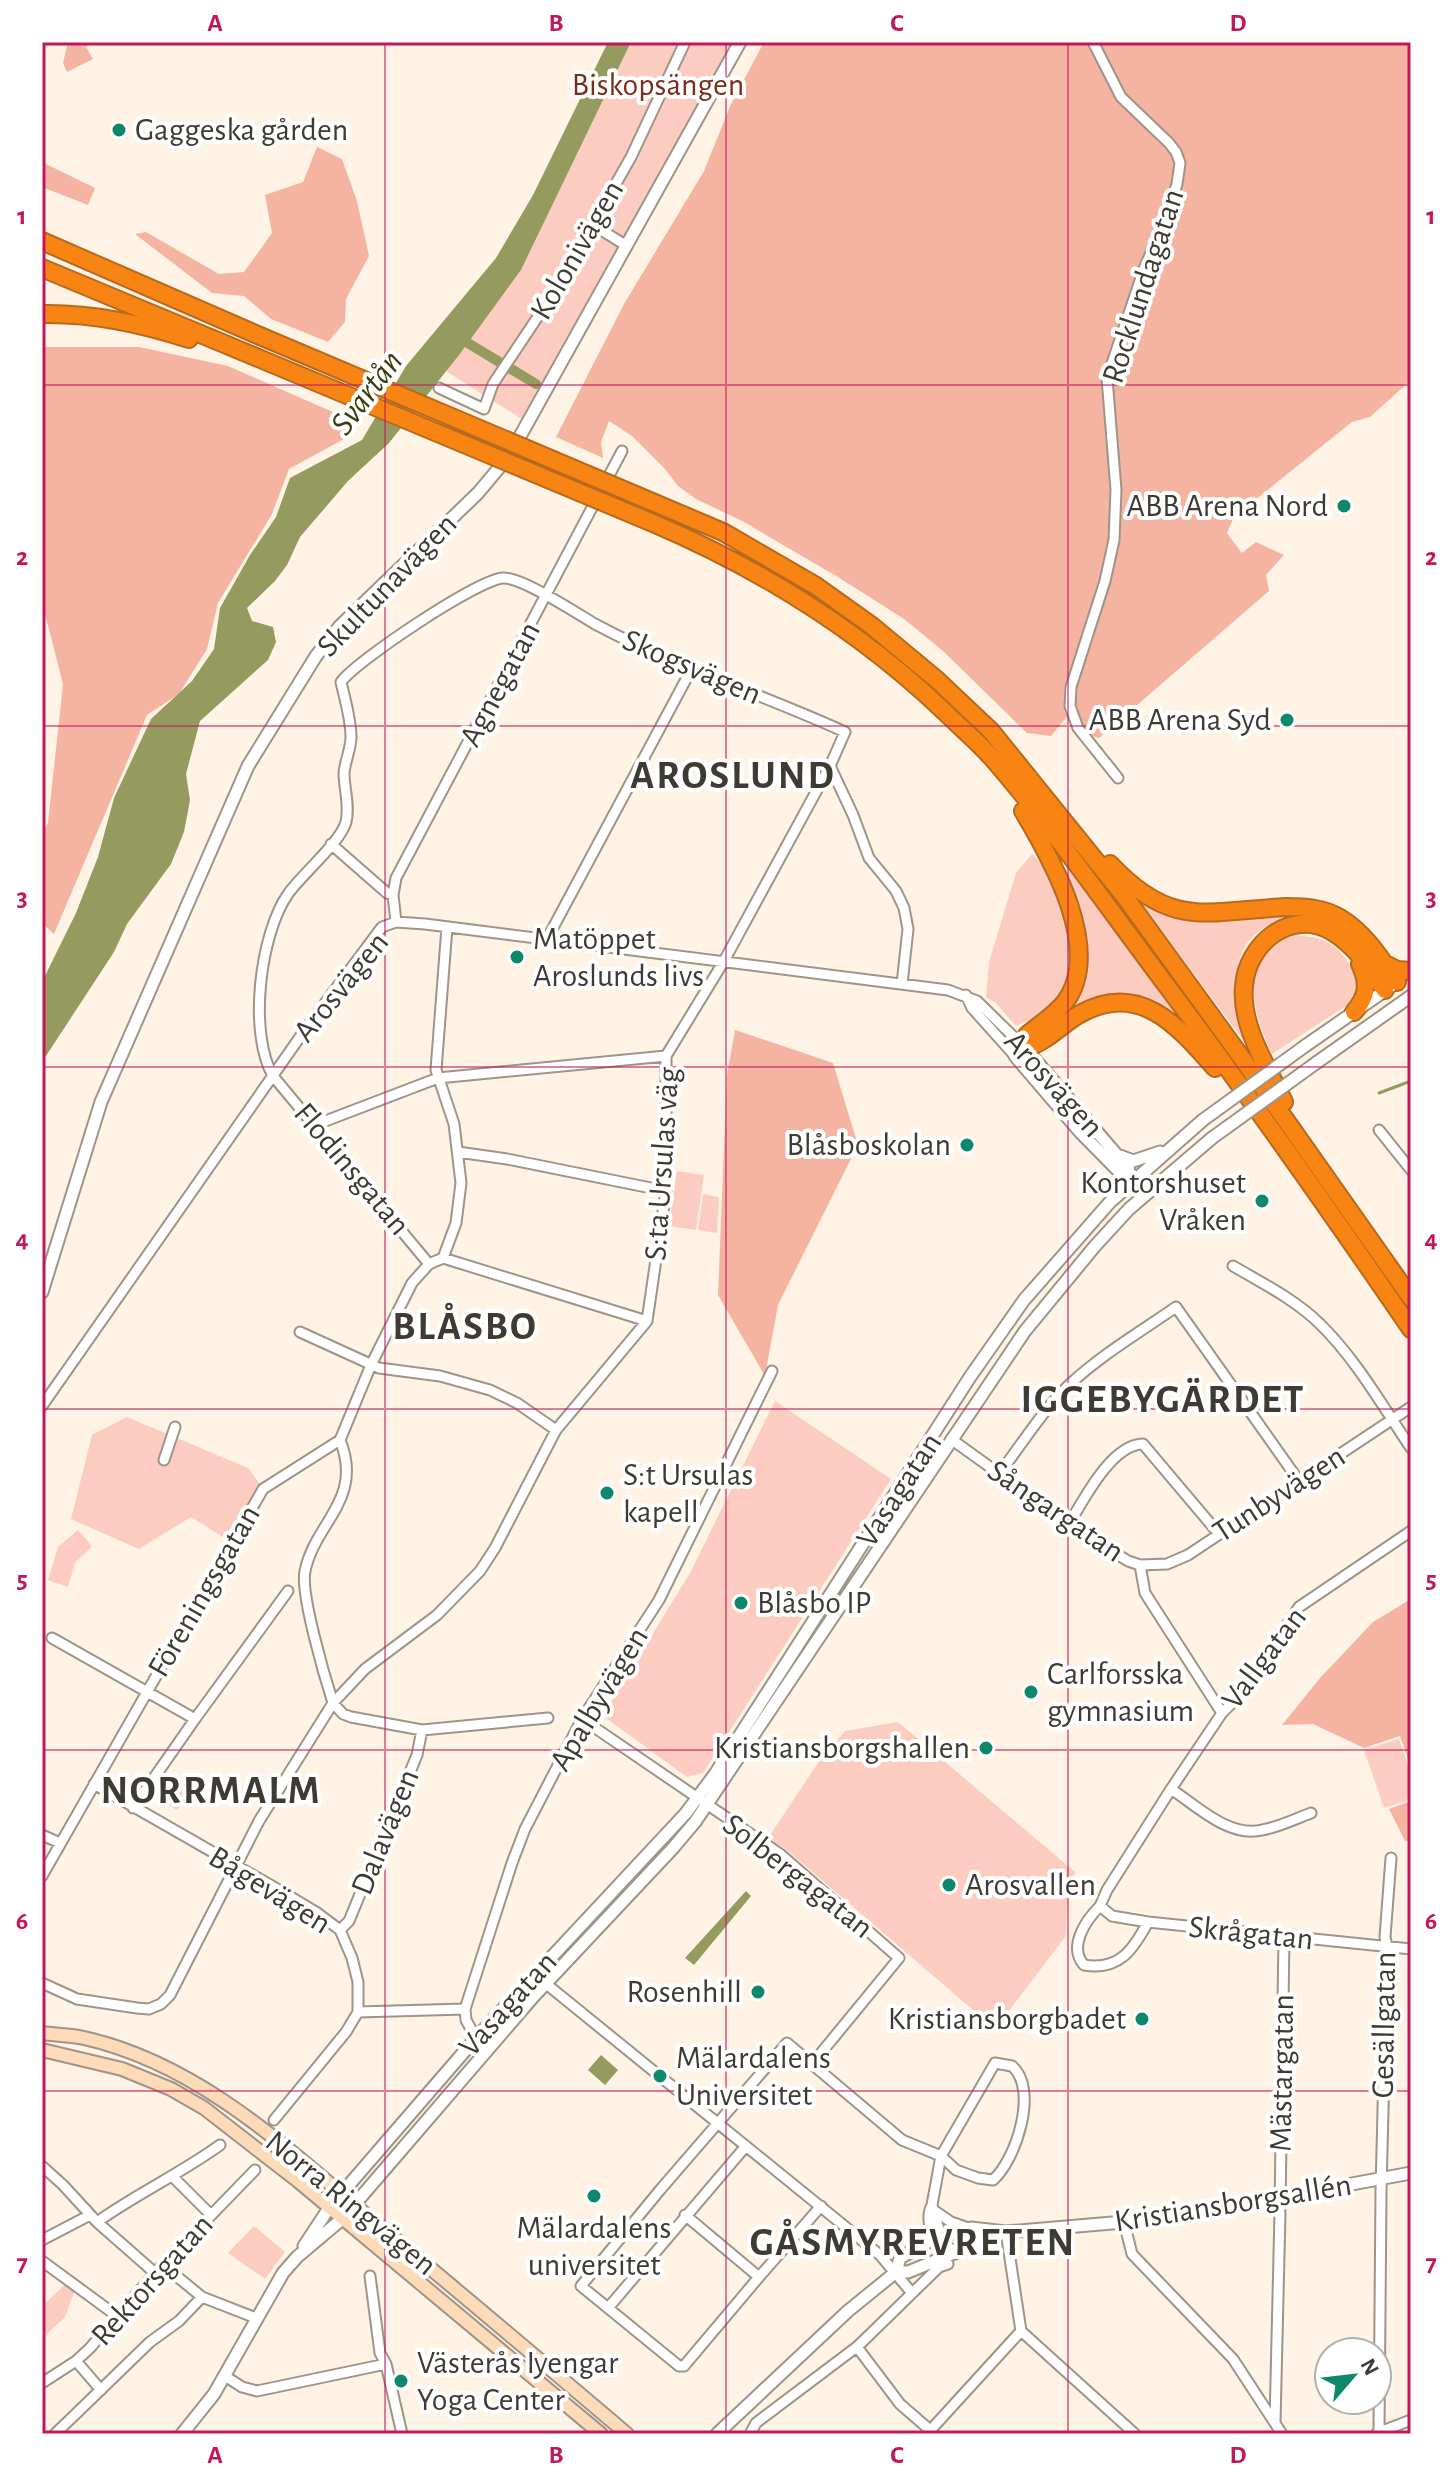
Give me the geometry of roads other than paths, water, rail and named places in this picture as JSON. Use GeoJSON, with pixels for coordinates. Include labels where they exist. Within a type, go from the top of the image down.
{"type":"FeatureCollection","features":[{"type":"Feature","properties":{"kind":"highway"},"geometry":{"type":"LineString","coordinates":[[42,229],[94,257],[95,264]]}},
{"type":"Feature","properties":{"kind":"highway"},"geometry":{"type":"LineString","coordinates":[[42,241],[747,545],[816,586],[858,616],[937,680],[991,731],[1056,804],[1411,1298]]}},
{"type":"Feature","properties":{"kind":"highway"},"geometry":{"type":"LineString","coordinates":[[42,268],[653,523],[748,568],[865,643],[918,687],[991,757],[1055,850],[1193,1020],[1411,1329]]}},
{"type":"Feature","properties":{"kind":"highway"},"geometry":{"type":"LineString","coordinates":[[42,314],[92,316],[126,322],[194,340],[244,358],[251,355]]}},
{"type":"Feature","properties":{"kind":"highway"},"geometry":{"type":"LineString","coordinates":[[1078,832],[1128,881],[1160,903],[1192,913],[1296,907],[1329,912],[1359,932],[1383,963],[1401,979]]}},
{"type":"Feature","properties":{"kind":"highway"},"geometry":{"type":"LineString","coordinates":[[1020,1052],[1027,1035],[1066,1001],[1076,976],[1076,932],[1055,850]]}},
{"type":"Feature","properties":{"kind":"highway"},"geometry":{"type":"LineString","coordinates":[[1293,1130],[1288,1109],[1262,1056],[1247,1016],[1243,990],[1249,962],[1256,949],[1274,933],[1307,923],[1331,931],[1359,955],[1401,979]]}},
{"type":"Feature","properties":{"kind":"highway"},"geometry":{"type":"LineString","coordinates":[[1354,1012],[1363,1002],[1367,987],[1359,955]]}},
{"type":"Feature","properties":{"kind":"highway"},"geometry":{"type":"LineString","coordinates":[[1020,1052],[1035,1046],[1077,1016],[1098,1006],[1116,1002],[1140,1005],[1156,1011],[1176,1027],[1262,1120]]}},
{"type":"Feature","properties":{"kind":"main road","name":"Norra Ringvägen"},"geometry":{"type":"LineString","coordinates":[[42,2033],[85,2038],[192,2082],[263,2131],[341,2194],[627,2434]]}},
{"type":"Feature","properties":{"kind":"main road","name":"Norra Ringvägen"},"geometry":{"type":"LineString","coordinates":[[42,2050],[122,2069],[171,2089],[204,2108],[243,2136],[601,2434]]}},
{"type":"Feature","properties":{"kind":"street","name":"Kolonivägen"},"geometry":{"type":"LineString","coordinates":[[439,388],[484,409],[493,384],[593,225],[631,157],[685,42]]}},
{"type":"Feature","properties":{"kind":"street","name":"Skultunavägen"},"geometry":{"type":"LineString","coordinates":[[42,1292],[101,1102],[248,766],[316,656],[340,626],[496,473],[521,436],[740,42]]}},
{"type":"Feature","properties":{"kind":"street","name":"Rocklundagatan"},"geometry":{"type":"LineString","coordinates":[[1093,42],[1121,97],[1169,143],[1180,163],[1166,218],[1144,269],[1107,378],[1116,490],[1114,540],[1105,581],[1071,687],[1070,706],[1078,728],[1118,778]]}},
{"type":"Feature","properties":{"kind":"street"},"geometry":{"type":"LineString","coordinates":[[593,225],[627,246]]}},
{"type":"Feature","properties":{"kind":"street","name":"Agnegatan"},"geometry":{"type":"LineString","coordinates":[[396,922],[393,895],[396,878],[622,451]]}},
{"type":"Feature","properties":{"kind":"street","name":"Skogsvägen"},"geometry":{"type":"LineString","coordinates":[[331,844],[346,821],[344,773],[351,737],[341,682],[448,604],[491,581],[504,578],[518,581],[639,647],[841,730]]}},
{"type":"Feature","properties":{"kind":"street"},"geometry":{"type":"LineString","coordinates":[[547,939],[691,670]]}},
{"type":"Feature","properties":{"kind":"street","name":"S:ta Ursulas väg"},"geometry":{"type":"LineString","coordinates":[[647,1321],[666,1191],[666,1056],[724,961],[830,766],[845,732],[841,730]]}},
{"type":"Feature","properties":{"kind":"street"},"geometry":{"type":"LineString","coordinates":[[830,766],[869,858],[896,891],[904,908],[908,929],[902,984]]}},
{"type":"Feature","properties":{"kind":"street"},"geometry":{"type":"LineString","coordinates":[[273,1076],[262,1048],[261,985],[269,932],[288,894],[331,844],[393,895]]}},
{"type":"Feature","properties":{"kind":"street","name":"Arosvägen"},"geometry":{"type":"LineString","coordinates":[[42,1406],[273,1076],[382,927],[396,922],[724,961],[948,990],[966,995],[977,1001],[1100,1153],[1126,1182],[1132,1183]]}},
{"type":"Feature","properties":{"kind":"street"},"geometry":{"type":"LineString","coordinates":[[447,927],[436,1070],[447,1100],[458,1152],[461,1183],[456,1223],[443,1258],[429,1264],[412,1283],[371,1365],[340,1440],[347,1461],[341,1498],[308,1562],[303,1584],[333,1703],[343,1714],[422,1730],[548,1718]]}},
{"type":"Feature","properties":{"kind":"street"},"geometry":{"type":"LineString","coordinates":[[1401,979],[1410,996]]}},
{"type":"Feature","properties":{"kind":"street"},"geometry":{"type":"LineString","coordinates":[[1394,1006],[1401,979]]}},
{"type":"Feature","properties":{"kind":"street","name":"Vasagatan"},"geometry":{"type":"LineString","coordinates":[[182,2434],[205,2407],[283,2273],[329,2208],[534,1974],[702,1802],[715,1774],[1024,1300],[1110,1202],[1168,1149],[1203,1120],[1401,979]]}},
{"type":"Feature","properties":{"kind":"street","name":"Vasagatan"},"geometry":{"type":"LineString","coordinates":[[297,2257],[342,2219],[545,1983],[673,1848],[1025,1331],[1095,1246],[1143,1196],[1212,1138],[1410,996]]}},
{"type":"Feature","properties":{"kind":"street","name":"Arosvägen"},"geometry":{"type":"LineString","coordinates":[[1020,1052],[1128,1168],[1132,1183],[1143,1196]]}},
{"type":"Feature","properties":{"kind":"street"},"geometry":{"type":"LineString","coordinates":[[315,1125],[438,1078],[666,1056]]}},
{"type":"Feature","properties":{"kind":"street","name":"Flodinsgatan"},"geometry":{"type":"LineString","coordinates":[[273,1076],[429,1264]]}},
{"type":"Feature","properties":{"kind":"street"},"geometry":{"type":"LineString","coordinates":[[1379,1130],[1411,1170]]}},
{"type":"Feature","properties":{"kind":"street"},"geometry":{"type":"LineString","coordinates":[[1115,1154],[1133,1161],[1168,1149]]}},
{"type":"Feature","properties":{"kind":"street"},"geometry":{"type":"LineString","coordinates":[[458,1152],[666,1191]]}},
{"type":"Feature","properties":{"kind":"street"},"geometry":{"type":"LineString","coordinates":[[1100,1153],[1114,1178],[1110,1202]]}},
{"type":"Feature","properties":{"kind":"street","name":"Flodinsgatan"},"geometry":{"type":"LineString","coordinates":[[443,1258],[647,1321]]}},
{"type":"Feature","properties":{"kind":"street"},"geometry":{"type":"LineString","coordinates":[[1233,1266],[1319,1322],[1344,1351],[1411,1448]]}},
{"type":"Feature","properties":{"kind":"street"},"geometry":{"type":"LineString","coordinates":[[999,1474],[1030,1431],[1070,1385],[1121,1344],[1176,1307],[1299,1481]]}},
{"type":"Feature","properties":{"kind":"street"},"geometry":{"type":"LineString","coordinates":[[42,1983],[77,1999],[104,2004],[149,2009],[161,2004],[178,1983],[259,1821],[333,1703],[365,1669],[437,1615],[480,1571],[556,1430],[647,1321]]}},
{"type":"Feature","properties":{"kind":"street"},"geometry":{"type":"LineString","coordinates":[[300,1332],[371,1365],[440,1376],[490,1390],[517,1403],[556,1430]]}},
{"type":"Feature","properties":{"kind":"street","name":"Apalbyvägen"},"geometry":{"type":"LineString","coordinates":[[465,2009],[516,1851],[582,1719],[659,1600],[772,1371]]}},
{"type":"Feature","properties":{"kind":"street","name":"Tunbyvägen"},"geometry":{"type":"LineString","coordinates":[[1140,1565],[1167,1564],[1188,1555],[1411,1407]]}},
{"type":"Feature","properties":{"kind":"street"},"geometry":{"type":"LineString","coordinates":[[164,1460],[175,1427]]}},
{"type":"Feature","properties":{"kind":"street"},"geometry":{"type":"LineString","coordinates":[[938,1430],[951,1439]]}},
{"type":"Feature","properties":{"kind":"street","name":"Sångargatan"},"geometry":{"type":"LineString","coordinates":[[951,1439],[1110,1552],[1140,1565],[1145,1593],[1222,1713]]}},
{"type":"Feature","properties":{"kind":"street","name":"Föreningsgatan"},"geometry":{"type":"LineString","coordinates":[[42,1876],[263,1489],[340,1440]]}},
{"type":"Feature","properties":{"kind":"street"},"geometry":{"type":"LineString","coordinates":[[1069,1524],[1110,1464],[1126,1448],[1143,1444],[1219,1534]]}},
{"type":"Feature","properties":{"kind":"street","name":"Vallgatan"},"geometry":{"type":"LineString","coordinates":[[1148,1922],[1140,1937],[1117,1962],[1094,1967],[1084,1965],[1076,1953],[1076,1945],[1090,1916],[1101,1904],[1171,1789],[1299,1607],[1411,1531]]}},
{"type":"Feature","properties":{"kind":"street"},"geometry":{"type":"LineString","coordinates":[[133,1808],[288,1591]]}},
{"type":"Feature","properties":{"kind":"street"},"geometry":{"type":"LineString","coordinates":[[52,1638],[195,1719]]}},
{"type":"Feature","properties":{"kind":"street","name":"Solbergagatan"},"geometry":{"type":"LineString","coordinates":[[582,1719],[780,1854],[899,1958],[812,2064]]}},
{"type":"Feature","properties":{"kind":"street","name":"Dalavägen"},"geometry":{"type":"LineString","coordinates":[[340,1930],[349,1921],[417,1755],[422,1730]]}},
{"type":"Feature","properties":{"kind":"street","name":"Bågevägen"},"geometry":{"type":"LineString","coordinates":[[94,1784],[316,1912],[340,1930],[358,1982],[358,2012]]}},
{"type":"Feature","properties":{"kind":"street"},"geometry":{"type":"LineString","coordinates":[[1171,1789],[1228,1826],[1244,1832],[1261,1831],[1311,1813]]}},
{"type":"Feature","properties":{"kind":"street"},"geometry":{"type":"LineString","coordinates":[[42,1835],[60,1843]]}},
{"type":"Feature","properties":{"kind":"street","name":"Gesällgatan"},"geometry":{"type":"LineString","coordinates":[[1377,2433],[1385,1937],[1391,1858]]}},
{"type":"Feature","properties":{"kind":"street","name":"Skrågatan"},"geometry":{"type":"LineString","coordinates":[[1101,1904],[1112,1916],[1148,1922],[1411,1949]]}},
{"type":"Feature","properties":{"kind":"street","name":"Mästargatan"},"geometry":{"type":"LineString","coordinates":[[1275,2423],[1284,1936]]}},
{"type":"Feature","properties":{"kind":"street"},"geometry":{"type":"LineString","coordinates":[[534,1974],[880,2255],[912,2293]]}},
{"type":"Feature","properties":{"kind":"street"},"geometry":{"type":"LineString","coordinates":[[274,2120],[346,2032],[358,2012],[465,2009],[466,2020],[476,2038]]}},
{"type":"Feature","properties":{"kind":"street"},"geometry":{"type":"LineString","coordinates":[[821,2206],[684,2366],[679,2366],[581,2286],[787,2043],[902,2140],[941,2156],[956,2170],[993,2180],[1003,2171],[1021,2128],[1021,2086],[1017,2070],[995,2063],[941,2156],[933,2208],[943,2261]]}},
{"type":"Feature","properties":{"kind":"street"},"geometry":{"type":"LineString","coordinates":[[42,2240],[173,2177],[220,2145]]}},
{"type":"Feature","properties":{"kind":"street"},"geometry":{"type":"LineString","coordinates":[[608,2308],[746,2146]]}},
{"type":"Feature","properties":{"kind":"street"},"geometry":{"type":"LineString","coordinates":[[42,2166],[93,2218],[155,2273]]}},
{"type":"Feature","properties":{"kind":"street","name":"Rektorsgatan"},"geometry":{"type":"LineString","coordinates":[[42,2383],[76,2361],[155,2273],[255,2170]]}},
{"type":"Feature","properties":{"kind":"street","name":"Kristiansborgsallén"},"geometry":{"type":"LineString","coordinates":[[717,2434],[848,2311],[896,2272],[900,2258],[939,2240],[971,2228],[1006,2232],[1280,2207],[1411,2173]]}},
{"type":"Feature","properties":{"kind":"street"},"geometry":{"type":"LineString","coordinates":[[173,2177],[211,2215]]}},
{"type":"Feature","properties":{"kind":"street"},"geometry":{"type":"LineString","coordinates":[[933,2208],[951,2222],[971,2228]]}},
{"type":"Feature","properties":{"kind":"street"},"geometry":{"type":"LineString","coordinates":[[685,2215],[759,2277]]}},
{"type":"Feature","properties":{"kind":"street"},"geometry":{"type":"LineString","coordinates":[[1124,2222],[1132,2254],[1233,2359],[1282,2434]]}},
{"type":"Feature","properties":{"kind":"street"},"geometry":{"type":"LineString","coordinates":[[1006,2232],[1021,2331],[1135,2434]]}},
{"type":"Feature","properties":{"kind":"street","name":"Kristiansborgsallén"},"geometry":{"type":"LineString","coordinates":[[750,2434],[756,2423],[857,2347],[955,2251],[1006,2232]]}},
{"type":"Feature","properties":{"kind":"street"},"geometry":{"type":"LineString","coordinates":[[939,2240],[955,2251]]}},
{"type":"Feature","properties":{"kind":"street"},"geometry":{"type":"LineString","coordinates":[[42,2261],[117,2316]]}},
{"type":"Feature","properties":{"kind":"street","name":"Kristiansborgsallén"},"geometry":{"type":"LineString","coordinates":[[896,2272],[908,2272],[943,2261]]}},
{"type":"Feature","properties":{"kind":"street"},"geometry":{"type":"LineString","coordinates":[[163,2265],[202,2297],[256,2318]]}},
{"type":"Feature","properties":{"kind":"street"},"geometry":{"type":"LineString","coordinates":[[370,2276],[380,2353],[386,2364],[402,2434]]}},
{"type":"Feature","properties":{"kind":"street"},"geometry":{"type":"LineString","coordinates":[[55,2434],[150,2342],[179,2321],[202,2297]]}},
{"type":"Feature","properties":{"kind":"street"},"geometry":{"type":"LineString","coordinates":[[857,2347],[900,2404],[928,2432],[1021,2331]]}},
{"type":"Feature","properties":{"kind":"street"},"geometry":{"type":"LineString","coordinates":[[76,2361],[101,2390]]}},
{"type":"Feature","properties":{"kind":"street"},"geometry":{"type":"LineString","coordinates":[[225,2376],[242,2387],[257,2391],[386,2364]]}},
{"type":"Feature","properties":{"kind":"street"},"geometry":{"type":"LineString","coordinates":[[1377,2433],[1411,2420]]}},
{"type":"Feature","properties":{"kind":"waterway"},"geometry":{"type":"LineString","coordinates":[[456,336],[536,384]]}},
{"type":"Feature","properties":{"kind":"waterway"},"geometry":{"type":"LineString","coordinates":[[1379,1093],[1411,1081]]}},
{"type":"Feature","properties":{"kind":"place","name":"Gaggeska gården"},"geometry":{"type":"Point","coordinates":[119,130]}},
{"type":"Feature","properties":{"kind":"place","name":"ABB Arena Nord"},"geometry":{"type":"Point","coordinates":[1344,506]}},
{"type":"Feature","properties":{"kind":"place","name":"ABB Arena Syd"},"geometry":{"type":"Point","coordinates":[1287,720]}},
{"type":"Feature","properties":{"kind":"place","name":"Matöppet Aroslunds livs"},"geometry":{"type":"Point","coordinates":[517,957]}},
{"type":"Feature","properties":{"kind":"place","name":"Blåsboskolan"},"geometry":{"type":"Point","coordinates":[967,1145]}},
{"type":"Feature","properties":{"kind":"place","name":"Kontorshuset Vråken"},"geometry":{"type":"Point","coordinates":[1262,1201]}},
{"type":"Feature","properties":{"kind":"place","name":"S:t Ursulas kapell"},"geometry":{"type":"Point","coordinates":[607,1493]}},
{"type":"Feature","properties":{"kind":"place","name":"Blåsbo IP"},"geometry":{"type":"Point","coordinates":[741,1603]}},
{"type":"Feature","properties":{"kind":"place","name":"Carlforsska gymnasium"},"geometry":{"type":"Point","coordinates":[1031,1692]}},
{"type":"Feature","properties":{"kind":"place","name":"Kristiansborgshallen"},"geometry":{"type":"Point","coordinates":[986,1748]}},
{"type":"Feature","properties":{"kind":"place","name":"Arosvallen"},"geometry":{"type":"Point","coordinates":[949,1885]}},
{"type":"Feature","properties":{"kind":"place","name":"Rosenhill"},"geometry":{"type":"Point","coordinates":[758,1992]}},
{"type":"Feature","properties":{"kind":"place","name":"Kristiansborgbadet"},"geometry":{"type":"Point","coordinates":[1142,2019]}},
{"type":"Feature","properties":{"kind":"place","name":"Mälardalens Universitet"},"geometry":{"type":"Point","coordinates":[660,2076]}},
{"type":"Feature","properties":{"kind":"place","name":"Mälardalens universitet"},"geometry":{"type":"Point","coordinates":[594,2196]}},
{"type":"Feature","properties":{"kind":"place","name":"Västerås Iyengar Yoga Center"},"geometry":{"type":"Point","coordinates":[401,2381]}},
{"type":"Feature","properties":{"kind":"district","name":"AROSLUND"},"geometry":{"type":"Point","coordinates":[733,776]}},
{"type":"Feature","properties":{"kind":"district","name":"BLÅSBO"},"geometry":{"type":"Point","coordinates":[465,1327]}},
{"type":"Feature","properties":{"kind":"district","name":"IGGEBYGÄRDET"},"geometry":{"type":"Point","coordinates":[1163,1400]}},
{"type":"Feature","properties":{"kind":"district","name":"NORRMALM"},"geometry":{"type":"Point","coordinates":[211,1791]}},
{"type":"Feature","properties":{"kind":"district","name":"GÅSMYREVRETEN"},"geometry":{"type":"Point","coordinates":[913,2243]}},
{"type":"Feature","properties":{"kind":"park label","name":"Biskopsängen"},"geometry":{"type":"Point","coordinates":[658,85]}},
{"type":"Feature","properties":{"kind":"water label","name":"Svartån"},"geometry":{"type":"Point","coordinates":[367,393]}}]}
